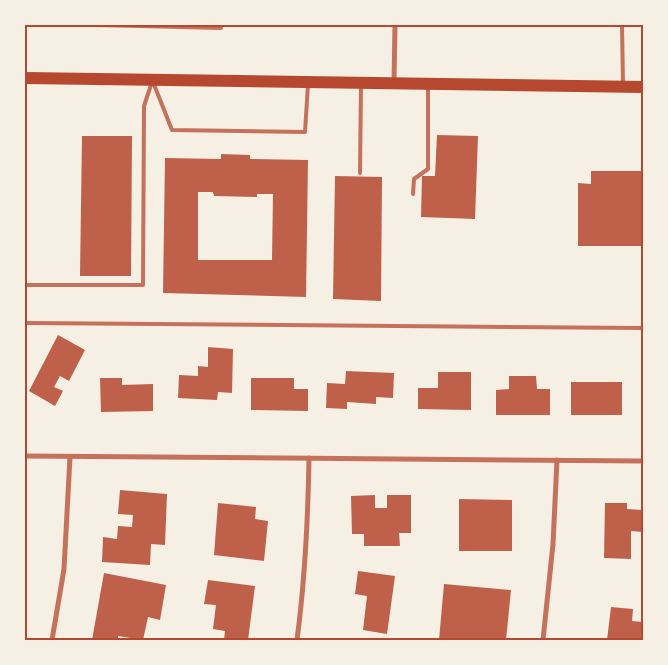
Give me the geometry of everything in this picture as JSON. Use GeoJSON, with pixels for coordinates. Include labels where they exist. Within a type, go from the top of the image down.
{"type":"FeatureCollection","features":[{"type":"Feature","properties":{"kind":"main road"},"geometry":{"type":"LineString","coordinates":[[25,78],[643,87]]}},
{"type":"Feature","properties":{"kind":"street"},"geometry":{"type":"LineString","coordinates":[[394,82],[395,25]]}},
{"type":"Feature","properties":{"kind":"street"},"geometry":{"type":"LineString","coordinates":[[25,456],[643,461]]}},
{"type":"Feature","properties":{"kind":"street"},"geometry":{"type":"LineString","coordinates":[[52,640],[64,569],[70,457]]}},
{"type":"Feature","properties":{"kind":"street"},"geometry":{"type":"LineString","coordinates":[[296,640],[302,604],[308,526],[309,458]]}},
{"type":"Feature","properties":{"kind":"street"},"geometry":{"type":"LineString","coordinates":[[543,640],[553,544],[557,460]]}},
{"type":"Feature","properties":{"kind":"lane"},"geometry":{"type":"LineString","coordinates":[[98,25],[221,28]]}},
{"type":"Feature","properties":{"kind":"lane"},"geometry":{"type":"LineString","coordinates":[[622,25],[623,87]]}},
{"type":"Feature","properties":{"kind":"lane"},"geometry":{"type":"LineString","coordinates":[[152,80],[172,130],[305,132],[308,81]]}},
{"type":"Feature","properties":{"kind":"lane"},"geometry":{"type":"LineString","coordinates":[[25,286],[143,286],[144,106],[152,80]]}},
{"type":"Feature","properties":{"kind":"lane"},"geometry":{"type":"LineString","coordinates":[[360,173],[361,82]]}},
{"type":"Feature","properties":{"kind":"lane"},"geometry":{"type":"LineString","coordinates":[[414,194],[414,178],[428,170],[428,84]]}},
{"type":"Feature","properties":{"kind":"lane"},"geometry":{"type":"LineString","coordinates":[[25,323],[643,328]]}},
{"type":"Feature","properties":{"kind":"building"},"geometry":{"type":"Polygon","coordinates":[[[437,135],[478,136],[475,219],[421,217],[422,176],[435,176],[437,135]]]}},
{"type":"Feature","properties":{"kind":"building"},"geometry":{"type":"Polygon","coordinates":[[[82,136],[132,136],[131,276],[80,276],[82,136]]]}},
{"type":"Feature","properties":{"kind":"building"},"geometry":{"type":"Polygon","coordinates":[[[221,154],[250,155],[250,159],[308,160],[306,297],[163,293],[165,158],[221,159],[221,154]],[[198,192],[198,260],[272,260],[273,194],[257,194],[257,197],[214,196],[213,192],[198,192]]]}},
{"type":"Feature","properties":{"kind":"building"},"geometry":{"type":"Polygon","coordinates":[[[591,171],[643,171],[643,246],[578,246],[578,183],[591,184],[591,171]]]}},
{"type":"Feature","properties":{"kind":"building"},"geometry":{"type":"Polygon","coordinates":[[[335,176],[382,177],[381,301],[333,299],[335,176]]]}},
{"type":"Feature","properties":{"kind":"building"},"geometry":{"type":"Polygon","coordinates":[[[58,335],[85,350],[69,381],[60,376],[54,387],[63,391],[55,406],[29,391],[58,335]]]}},
{"type":"Feature","properties":{"kind":"building"},"geometry":{"type":"Polygon","coordinates":[[[208,347],[233,349],[232,393],[218,392],[217,400],[178,398],[179,375],[198,376],[198,366],[208,367],[208,347]]]}},
{"type":"Feature","properties":{"kind":"building"},"geometry":{"type":"Polygon","coordinates":[[[346,371],[394,373],[393,398],[376,397],[376,404],[347,402],[347,409],[326,408],[327,383],[345,384],[346,371]]]}},
{"type":"Feature","properties":{"kind":"building"},"geometry":{"type":"Polygon","coordinates":[[[438,372],[471,372],[471,410],[418,409],[418,388],[438,388],[438,372]]]}},
{"type":"Feature","properties":{"kind":"building"},"geometry":{"type":"Polygon","coordinates":[[[509,376],[536,376],[537,389],[550,389],[550,415],[496,415],[496,390],[509,389],[509,376]]]}},
{"type":"Feature","properties":{"kind":"building"},"geometry":{"type":"Polygon","coordinates":[[[100,378],[122,378],[122,385],[153,384],[153,411],[101,412],[100,378]]]}},
{"type":"Feature","properties":{"kind":"building"},"geometry":{"type":"Polygon","coordinates":[[[251,378],[294,378],[294,389],[308,389],[308,411],[251,410],[251,378]]]}},
{"type":"Feature","properties":{"kind":"building"},"geometry":{"type":"Polygon","coordinates":[[[571,382],[622,382],[622,415],[571,415],[571,382]]]}},
{"type":"Feature","properties":{"kind":"building"},"geometry":{"type":"Polygon","coordinates":[[[120,490],[167,494],[165,545],[151,544],[150,565],[102,562],[103,537],[117,539],[118,526],[132,527],[133,515],[118,514],[120,490]]]}},
{"type":"Feature","properties":{"kind":"building"},"geometry":{"type":"Polygon","coordinates":[[[375,495],[375,508],[387,508],[387,495],[411,495],[411,533],[399,533],[400,546],[364,546],[364,534],[352,534],[351,496],[375,495]]]}},
{"type":"Feature","properties":{"kind":"building"},"geometry":{"type":"Polygon","coordinates":[[[459,499],[512,500],[512,551],[459,551],[459,499]]]}},
{"type":"Feature","properties":{"kind":"building"},"geometry":{"type":"Polygon","coordinates":[[[218,503],[256,507],[255,519],[268,521],[264,561],[214,555],[218,503]]]}},
{"type":"Feature","properties":{"kind":"building"},"geometry":{"type":"Polygon","coordinates":[[[605,503],[627,503],[627,509],[643,510],[643,532],[631,531],[631,559],[604,558],[605,503]]]}},
{"type":"Feature","properties":{"kind":"building"},"geometry":{"type":"Polygon","coordinates":[[[25,519],[27,519],[27,539],[25,539],[25,519]]]}},
{"type":"Feature","properties":{"kind":"building"},"geometry":{"type":"Polygon","coordinates":[[[358,571],[395,576],[387,634],[363,630],[367,596],[355,594],[358,571]]]}},
{"type":"Feature","properties":{"kind":"building"},"geometry":{"type":"Polygon","coordinates":[[[104,573],[166,585],[160,620],[148,617],[143,640],[118,636],[118,640],[92,640],[104,573]]]}},
{"type":"Feature","properties":{"kind":"building"},"geometry":{"type":"Polygon","coordinates":[[[208,580],[255,586],[248,640],[224,640],[225,631],[213,629],[216,605],[204,604],[208,580]]]}},
{"type":"Feature","properties":{"kind":"building"},"geometry":{"type":"Polygon","coordinates":[[[444,584],[511,590],[506,640],[439,640],[444,584]]]}},
{"type":"Feature","properties":{"kind":"building"},"geometry":{"type":"Polygon","coordinates":[[[611,607],[633,609],[632,621],[643,622],[641,640],[607,640],[611,607]]]}}]}
